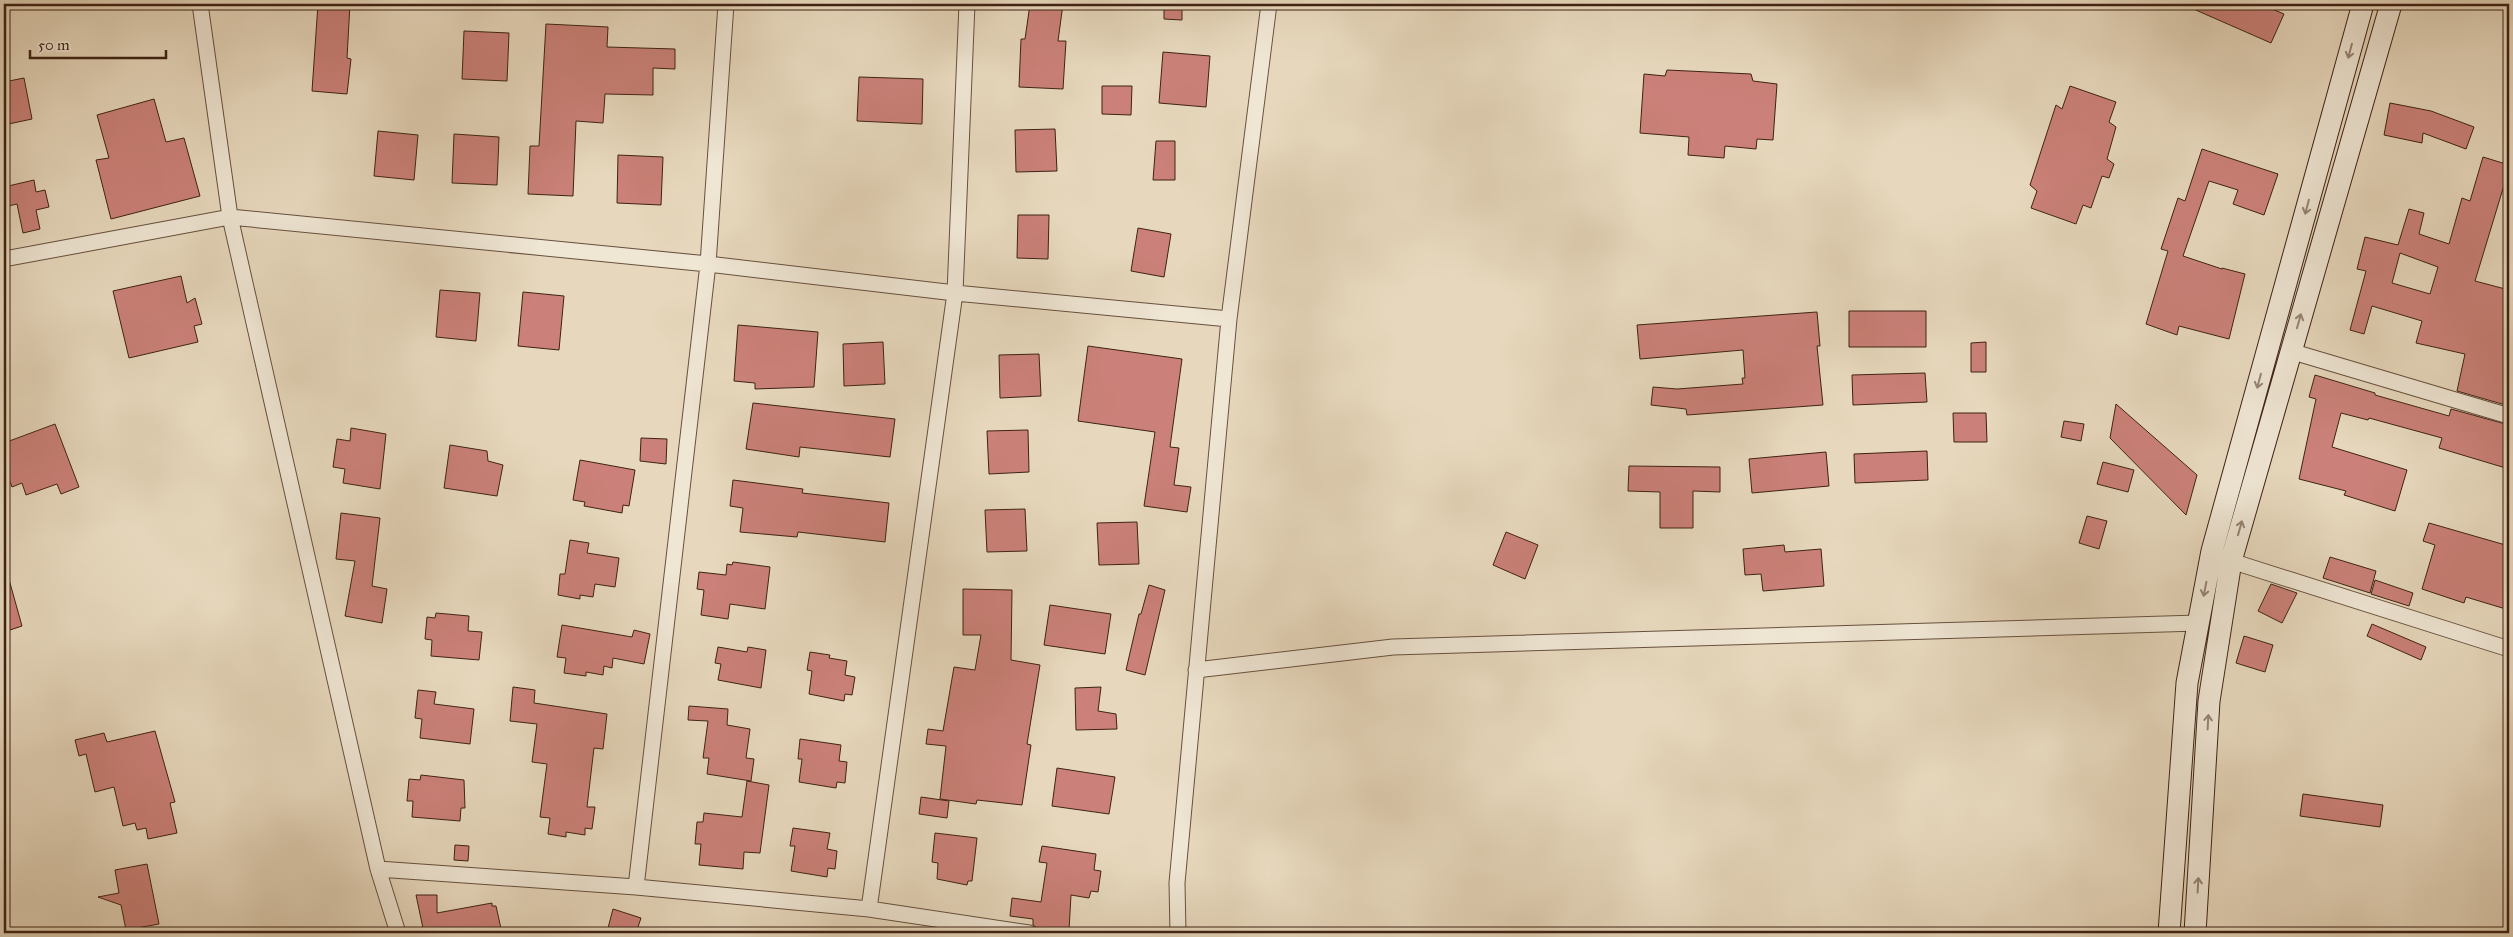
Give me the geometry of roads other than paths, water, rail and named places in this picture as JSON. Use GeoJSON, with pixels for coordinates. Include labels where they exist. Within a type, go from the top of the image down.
{"type":"FeatureCollection","features":[{"type":"Feature","properties":{"kind":"street"},"geometry":{"type":"LineString","coordinates":[[200,4],[230,217],[378,869],[398,933]]}},
{"type":"Feature","properties":{"kind":"street"},"geometry":{"type":"LineString","coordinates":[[636,887],[708,264],[726,4]]}},
{"type":"Feature","properties":{"kind":"street"},"geometry":{"type":"LineString","coordinates":[[868,909],[955,293],[967,4],[962,4]]}},
{"type":"Feature","properties":{"kind":"street"},"geometry":{"type":"LineString","coordinates":[[1178,933],[1177,882],[1229,319],[1269,4]]}},
{"type":"Feature","properties":{"kind":"street"},"geometry":{"type":"LineString","coordinates":[[2169,933],[2187,683],[2212,551],[2363,4]]}},
{"type":"Feature","properties":{"kind":"street"},"geometry":{"type":"LineString","coordinates":[[2195,933],[2209,701],[2231,561],[2391,4]]}},
{"type":"Feature","properties":{"kind":"street"},"geometry":{"type":"LineString","coordinates":[[4,259],[230,217],[708,264],[955,293],[1229,319]]}},
{"type":"Feature","properties":{"kind":"street"},"geometry":{"type":"LineString","coordinates":[[2290,351],[2509,416]]}},
{"type":"Feature","properties":{"kind":"street"},"geometry":{"type":"LineString","coordinates":[[2231,561],[2509,649]]}},
{"type":"Feature","properties":{"kind":"street"},"geometry":{"type":"LineString","coordinates":[[1196,670],[1393,647],[2198,622]]}},
{"type":"Feature","properties":{"kind":"street"},"geometry":{"type":"LineString","coordinates":[[378,869],[636,887],[868,909],[1029,933]]}}]}
